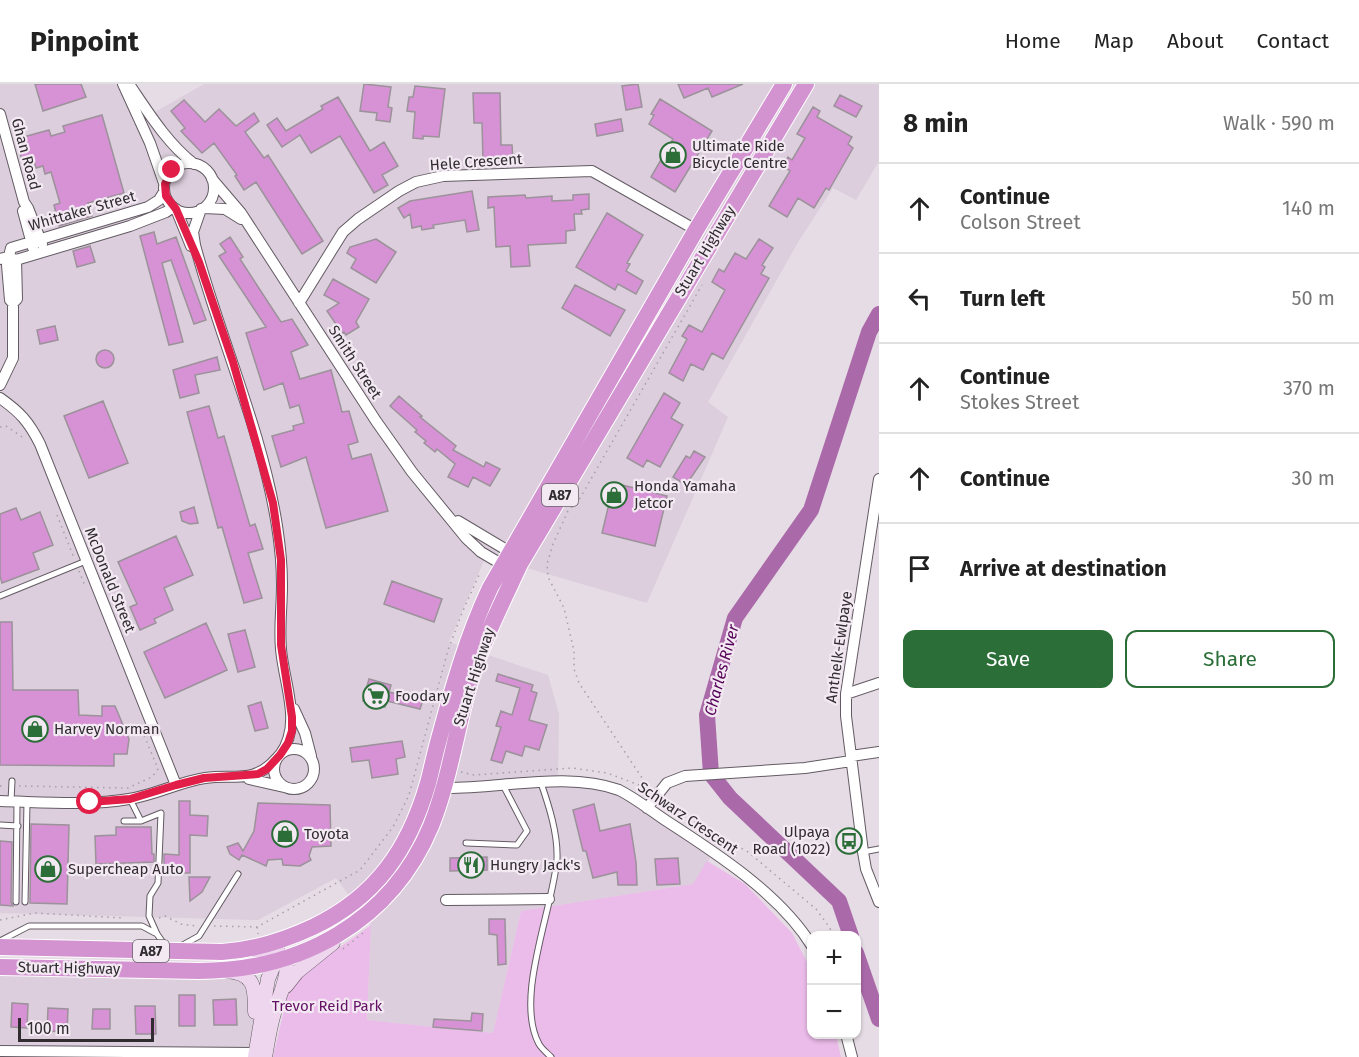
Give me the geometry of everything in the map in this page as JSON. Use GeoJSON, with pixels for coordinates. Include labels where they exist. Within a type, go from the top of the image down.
{"type":"FeatureCollection","features":[{"type":"Feature","properties":{"kind":"highway","name":"Stuart Highway"},"geometry":{"type":"LineString","coordinates":[[513,562],[696,230],[784,84]]}},
{"type":"Feature","properties":{"kind":"highway","name":"Stuart Highway"},"geometry":{"type":"LineString","coordinates":[[0,967],[222,971],[245,969],[279,959],[364,925],[412,862],[430,827],[455,681],[483,604],[513,562],[806,84]]}},
{"type":"Feature","properties":{"kind":"highway"},"geometry":{"type":"LineString","coordinates":[[696,230],[712,239]]}},
{"type":"Feature","properties":{"kind":"highway","name":"Stuart Highway"},"geometry":{"type":"LineString","coordinates":[[0,947],[222,952],[255,949],[299,933],[346,908],[369,890],[385,872],[409,836],[436,785]]}},
{"type":"Feature","properties":{"kind":"main road"},"geometry":{"type":"LineString","coordinates":[[284,990],[297,972],[364,925]]}},
{"type":"Feature","properties":{"kind":"main road"},"geometry":{"type":"LineString","coordinates":[[260,1055],[268,979],[279,959],[299,933]]}},
{"type":"Feature","properties":{"kind":"main road"},"geometry":{"type":"LineString","coordinates":[[255,949],[270,950],[279,959],[287,975],[284,990],[260,1055]]}},
{"type":"Feature","properties":{"kind":"main road"},"geometry":{"type":"LineString","coordinates":[[222,971],[237,972],[251,981],[254,988],[260,1055]]}},
{"type":"Feature","properties":{"kind":"street"},"geometry":{"type":"LineString","coordinates":[[14,802],[90,802],[130,799],[204,778],[258,774],[267,769],[278,756],[288,743],[292,731],[281,645],[281,560],[273,503],[233,362],[199,262],[175,208],[168,201],[154,151],[123,84]]}},
{"type":"Feature","properties":{"kind":"street"},"geometry":{"type":"LineString","coordinates":[[129,84],[155,122],[183,156],[205,169],[212,179],[212,198],[202,208],[193,232],[199,262]]}},
{"type":"Feature","properties":{"kind":"street","name":"Ghan Road"},"geometry":{"type":"LineString","coordinates":[[0,114],[39,252]]}},
{"type":"Feature","properties":{"kind":"street"},"geometry":{"type":"LineString","coordinates":[[165,188],[172,170],[186,163],[194,164]]}},
{"type":"Feature","properties":{"kind":"street","name":"Hele Crescent"},"geometry":{"type":"LineString","coordinates":[[299,303],[343,232],[399,191],[430,178],[592,171],[696,230]]}},
{"type":"Feature","properties":{"kind":"street","name":"Smith Street"},"geometry":{"type":"LineString","coordinates":[[212,179],[237,207],[394,448],[466,538],[481,552],[513,562]]}},
{"type":"Feature","properties":{"kind":"street","name":"Whittaker Street"},"geometry":{"type":"LineString","coordinates":[[165,188],[159,200],[148,207],[11,248],[8,258],[39,252],[130,226],[175,208]]}},
{"type":"Feature","properties":{"kind":"street","name":"Smith Street"},"geometry":{"type":"LineString","coordinates":[[202,208],[220,207],[230,211],[240,218],[255,236]]}},
{"type":"Feature","properties":{"kind":"street"},"geometry":{"type":"LineString","coordinates":[[175,208],[186,212],[202,208]]}},
{"type":"Feature","properties":{"kind":"street"},"geometry":{"type":"LineString","coordinates":[[0,385],[13,358],[13,303],[17,299],[8,258]]}},
{"type":"Feature","properties":{"kind":"street","name":"McDonald Street"},"geometry":{"type":"LineString","coordinates":[[0,398],[15,408],[30,424],[81,563],[176,785]]}},
{"type":"Feature","properties":{"kind":"street","name":"Anthelk-Ewlpaye"},"geometry":{"type":"LineString","coordinates":[[879,479],[846,694],[846,716],[863,852],[866,868],[879,902]]}},
{"type":"Feature","properties":{"kind":"street"},"geometry":{"type":"LineString","coordinates":[[846,694],[879,683]]}},
{"type":"Feature","properties":{"kind":"street"},"geometry":{"type":"LineString","coordinates":[[237,776],[287,788],[303,788],[310,782],[314,772],[312,758],[305,733],[297,719],[288,692]]}},
{"type":"Feature","properties":{"kind":"street"},"geometry":{"type":"LineString","coordinates":[[287,788],[279,783],[274,775],[278,756],[294,748],[305,751],[312,758]]}},
{"type":"Feature","properties":{"kind":"street"},"geometry":{"type":"LineString","coordinates":[[647,808],[667,783],[685,776],[805,768],[879,752]]}},
{"type":"Feature","properties":{"kind":"street","name":"Schwarz Crescent"},"geometry":{"type":"LineString","coordinates":[[436,785],[503,785],[577,781],[605,785],[628,794],[714,852],[753,883],[800,927],[807,938]]}},
{"type":"Feature","properties":{"kind":"street"},"geometry":{"type":"LineString","coordinates":[[447,900],[549,899]]}},
{"type":"Feature","properties":{"kind":"street"},"geometry":{"type":"LineString","coordinates":[[847,1039],[852,1057]]}},
{"type":"Feature","properties":{"kind":"street"},"geometry":{"type":"LineString","coordinates":[[0,1051],[260,1055]]}},
{"type":"Feature","properties":{"kind":"lane"},"geometry":{"type":"LineString","coordinates":[[0,596],[81,563]]}},
{"type":"Feature","properties":{"kind":"lane"},"geometry":{"type":"LineString","coordinates":[[12,783],[25,902]]}},
{"type":"Feature","properties":{"kind":"lane"},"geometry":{"type":"LineString","coordinates":[[541,783],[557,848],[531,993],[532,1019],[539,1044],[551,1057]]}},
{"type":"Feature","properties":{"kind":"lane"},"geometry":{"type":"LineString","coordinates":[[466,843],[518,845],[527,831],[503,785]]}},
{"type":"Feature","properties":{"kind":"lane"},"geometry":{"type":"LineString","coordinates":[[130,799],[141,821]]}},
{"type":"Feature","properties":{"kind":"lane"},"geometry":{"type":"LineString","coordinates":[[14,802],[18,826],[16,902]]}},
{"type":"Feature","properties":{"kind":"lane"},"geometry":{"type":"LineString","coordinates":[[124,821],[141,821],[161,813],[158,883],[150,896],[150,918],[157,934],[169,951],[199,936],[238,874]]}},
{"type":"Feature","properties":{"kind":"lane"},"geometry":{"type":"LineString","coordinates":[[0,825],[18,826]]}},
{"type":"Feature","properties":{"kind":"lane"},"geometry":{"type":"LineString","coordinates":[[863,852],[879,849]]}},
{"type":"Feature","properties":{"kind":"lane"},"geometry":{"type":"LineString","coordinates":[[0,941],[29,926],[142,926],[157,934]]}},
{"type":"Feature","properties":{"kind":"path"},"geometry":{"type":"LineString","coordinates":[[560,519],[579,500],[702,285]]}},
{"type":"Feature","properties":{"kind":"path"},"geometry":{"type":"LineString","coordinates":[[0,427],[6,426],[27,441]]}},
{"type":"Feature","properties":{"kind":"path"},"geometry":{"type":"LineString","coordinates":[[568,511],[547,564],[548,578],[564,608],[567,619],[574,651],[574,669],[579,683],[649,788]]}},
{"type":"Feature","properties":{"kind":"path"},"geometry":{"type":"LineString","coordinates":[[56,513],[81,563],[85,586]]}},
{"type":"Feature","properties":{"kind":"path"},"geometry":{"type":"LineString","coordinates":[[150,918],[165,916],[181,924],[204,927],[257,927],[360,870],[393,827],[409,795],[448,650],[479,576]]}},
{"type":"Feature","properties":{"kind":"path"},"geometry":{"type":"LineString","coordinates":[[0,786],[12,783],[128,788],[152,777],[158,769],[141,726]]}},
{"type":"Feature","properties":{"kind":"path"},"geometry":{"type":"LineString","coordinates":[[0,920],[35,913],[130,918]]}},
{"type":"Feature","properties":{"kind":"path"},"geometry":{"type":"LineString","coordinates":[[337,952],[364,925]]}},
{"type":"Feature","properties":{"kind":"path"},"geometry":{"type":"LineString","coordinates":[[255,949],[257,927]]}},
{"type":"Feature","properties":{"kind":"shaded area"},"geometry":{"type":"Polygon","coordinates":[[[0,84],[121,84],[134,124],[204,84],[879,84],[879,161],[856,200],[833,188],[797,244],[708,402],[728,417],[647,603],[486,556],[449,642],[548,675],[559,714],[558,782],[605,785],[714,852],[693,884],[521,911],[493,1033],[367,1020],[371,925],[336,878],[258,920],[0,913],[0,84]]]}},
{"type":"Feature","properties":{"kind":"shaded area"},"geometry":{"type":"Polygon","coordinates":[[[0,967],[237,972],[255,995],[255,1057],[0,1057],[0,967]]]}},
{"type":"Feature","properties":{"kind":"green space","name":"Trevor Reid Park"},"geometry":{"type":"Polygon","coordinates":[[[707,861],[745,884],[792,933],[807,962],[807,1039],[837,1039],[841,1057],[273,1057],[288,993],[300,976],[371,925],[367,1020],[493,1033],[521,911],[693,884],[707,861]]]}},
{"type":"Feature","properties":{"kind":"building"},"geometry":{"type":"Polygon","coordinates":[[[35,84],[81,84],[86,97],[43,111],[35,84]]]}},
{"type":"Feature","properties":{"kind":"building"},"geometry":{"type":"Polygon","coordinates":[[[364,84],[391,87],[388,107],[392,108],[390,122],[376,120],[377,113],[360,111],[364,84]]]}},
{"type":"Feature","properties":{"kind":"building"},"geometry":{"type":"Polygon","coordinates":[[[638,84],[642,107],[626,110],[622,86],[638,84]]]}},
{"type":"Feature","properties":{"kind":"building"},"geometry":{"type":"Polygon","coordinates":[[[678,84],[743,84],[712,97],[708,88],[684,98],[678,84]]]}},
{"type":"Feature","properties":{"kind":"building"},"geometry":{"type":"Polygon","coordinates":[[[415,86],[445,89],[439,137],[413,138],[415,112],[407,111],[409,97],[413,97],[415,86]]]}},
{"type":"Feature","properties":{"kind":"building"},"geometry":{"type":"Polygon","coordinates":[[[473,93],[500,93],[501,145],[512,145],[513,161],[483,161],[482,123],[474,123],[473,93]]]}},
{"type":"Feature","properties":{"kind":"building"},"geometry":{"type":"Polygon","coordinates":[[[840,95],[862,106],[856,117],[834,106],[840,95]]]}},
{"type":"Feature","properties":{"kind":"building"},"geometry":{"type":"Polygon","coordinates":[[[338,97],[370,151],[384,142],[398,166],[382,175],[388,185],[374,193],[340,136],[311,153],[300,135],[282,147],[267,125],[277,118],[286,131],[323,109],[321,106],[338,97]]]}},
{"type":"Feature","properties":{"kind":"building"},"geometry":{"type":"Polygon","coordinates":[[[660,99],[712,131],[675,192],[651,177],[673,139],[649,124],[654,115],[651,114],[660,99]]]}},
{"type":"Feature","properties":{"kind":"building"},"geometry":{"type":"Polygon","coordinates":[[[184,100],[205,122],[219,109],[236,126],[254,113],[259,121],[245,132],[264,158],[268,155],[323,241],[302,254],[256,182],[244,190],[235,176],[237,175],[214,143],[202,153],[181,131],[185,128],[171,111],[184,100]]]}},
{"type":"Feature","properties":{"kind":"building"},"geometry":{"type":"Polygon","coordinates":[[[813,107],[820,111],[817,117],[852,137],[848,144],[853,148],[829,190],[826,188],[814,208],[798,198],[787,217],[769,206],[790,171],[783,166],[788,157],[792,160],[805,138],[797,134],[813,107]]]}},
{"type":"Feature","properties":{"kind":"building"},"geometry":{"type":"Polygon","coordinates":[[[102,115],[124,193],[88,203],[92,216],[59,226],[54,205],[60,203],[51,172],[45,174],[43,166],[36,168],[34,161],[23,164],[16,139],[49,130],[51,136],[65,132],[63,126],[102,115]]]}},
{"type":"Feature","properties":{"kind":"building"},"geometry":{"type":"Polygon","coordinates":[[[621,119],[623,131],[597,136],[595,124],[621,119]]]}},
{"type":"Feature","properties":{"kind":"building"},"geometry":{"type":"Polygon","coordinates":[[[472,191],[479,230],[467,232],[465,220],[433,225],[434,228],[422,230],[421,226],[412,228],[410,214],[404,218],[398,208],[410,201],[472,191]]]}},
{"type":"Feature","properties":{"kind":"building"},"geometry":{"type":"Polygon","coordinates":[[[589,194],[589,209],[581,210],[582,214],[574,214],[575,230],[566,231],[566,243],[528,245],[530,266],[511,267],[510,246],[496,247],[494,207],[488,208],[488,197],[552,196],[552,201],[573,200],[573,195],[589,194]]]}},
{"type":"Feature","properties":{"kind":"building"},"geometry":{"type":"Polygon","coordinates":[[[607,213],[643,235],[627,263],[630,264],[626,271],[643,281],[636,294],[618,284],[615,290],[576,267],[607,213]]]}},
{"type":"Feature","properties":{"kind":"building"},"geometry":{"type":"Polygon","coordinates":[[[154,232],[157,244],[176,237],[206,320],[194,324],[171,260],[162,263],[183,342],[169,345],[140,236],[154,232]]]}},
{"type":"Feature","properties":{"kind":"building"},"geometry":{"type":"Polygon","coordinates":[[[230,237],[243,257],[240,259],[281,322],[292,319],[308,345],[291,352],[300,379],[331,370],[342,412],[349,411],[358,442],[348,445],[352,459],[371,454],[388,511],[326,528],[306,457],[281,467],[272,436],[294,430],[293,426],[304,423],[299,405],[290,408],[283,383],[264,390],[246,333],[266,327],[219,256],[226,252],[220,244],[230,237]]]}},
{"type":"Feature","properties":{"kind":"building"},"geometry":{"type":"Polygon","coordinates":[[[376,239],[396,252],[376,283],[351,268],[356,259],[347,253],[350,247],[376,239]]]}},
{"type":"Feature","properties":{"kind":"building"},"geometry":{"type":"Polygon","coordinates":[[[759,239],[773,248],[762,265],[765,267],[761,274],[769,278],[723,359],[712,353],[703,370],[691,364],[683,381],[669,373],[687,339],[682,336],[689,325],[702,332],[725,290],[712,282],[719,269],[724,272],[735,253],[746,259],[759,239]]]}},
{"type":"Feature","properties":{"kind":"building"},"geometry":{"type":"Polygon","coordinates":[[[90,246],[95,262],[77,267],[73,251],[90,246]]]}},
{"type":"Feature","properties":{"kind":"building"},"geometry":{"type":"Polygon","coordinates":[[[333,279],[369,299],[356,322],[359,327],[346,335],[342,333],[327,311],[339,303],[324,295],[333,279]]]}},
{"type":"Feature","properties":{"kind":"building"},"geometry":{"type":"Polygon","coordinates":[[[575,285],[625,310],[610,336],[562,308],[575,285]]]}},
{"type":"Feature","properties":{"kind":"building"},"geometry":{"type":"Polygon","coordinates":[[[55,326],[58,340],[40,344],[37,330],[55,326]]]}},
{"type":"Feature","properties":{"kind":"building"},"geometry":{"type":"Polygon","coordinates":[[[101,350],[109,350],[114,355],[112,366],[101,368],[96,363],[96,355],[101,350]]]}},
{"type":"Feature","properties":{"kind":"building"},"geometry":{"type":"Polygon","coordinates":[[[217,357],[220,370],[195,375],[199,393],[180,398],[173,370],[217,357]]]}},
{"type":"Feature","properties":{"kind":"building"},"geometry":{"type":"Polygon","coordinates":[[[664,393],[680,403],[671,418],[683,425],[660,467],[647,460],[643,467],[627,458],[664,393]]]}},
{"type":"Feature","properties":{"kind":"building"},"geometry":{"type":"Polygon","coordinates":[[[399,396],[422,416],[420,417],[456,446],[453,450],[484,467],[486,462],[500,469],[490,486],[473,477],[468,487],[448,477],[455,464],[437,449],[435,452],[424,443],[426,441],[415,432],[417,430],[390,406],[399,396]]]}},
{"type":"Feature","properties":{"kind":"building"},"geometry":{"type":"Polygon","coordinates":[[[103,401],[128,463],[89,478],[64,416],[103,401]]]}},
{"type":"Feature","properties":{"kind":"building"},"geometry":{"type":"Polygon","coordinates":[[[209,406],[218,438],[224,436],[250,526],[255,524],[263,549],[248,553],[262,598],[244,603],[222,527],[218,528],[187,412],[209,406]]]}},
{"type":"Feature","properties":{"kind":"building"},"geometry":{"type":"Polygon","coordinates":[[[694,451],[705,457],[686,485],[673,477],[686,456],[690,458],[694,451]]]}},
{"type":"Feature","properties":{"kind":"building"},"geometry":{"type":"Polygon","coordinates":[[[614,483],[667,496],[655,546],[602,533],[614,483]]]}},
{"type":"Feature","properties":{"kind":"building"},"geometry":{"type":"Polygon","coordinates":[[[194,507],[198,523],[190,524],[182,521],[180,512],[194,507]]]}},
{"type":"Feature","properties":{"kind":"building"},"geometry":{"type":"Polygon","coordinates":[[[16,508],[21,520],[40,512],[53,545],[33,553],[39,569],[2,583],[0,514],[16,508]]]}},
{"type":"Feature","properties":{"kind":"building"},"geometry":{"type":"Polygon","coordinates":[[[176,536],[193,575],[164,588],[173,610],[154,619],[156,623],[140,630],[130,607],[137,604],[118,562],[176,536]]]}},
{"type":"Feature","properties":{"kind":"building"},"geometry":{"type":"Polygon","coordinates":[[[392,581],[442,599],[434,622],[384,604],[392,581]]]}},
{"type":"Feature","properties":{"kind":"building"},"geometry":{"type":"Polygon","coordinates":[[[0,622],[12,622],[13,690],[78,690],[79,715],[102,716],[102,706],[115,706],[129,739],[127,754],[114,754],[114,766],[0,765],[0,622]]]}},
{"type":"Feature","properties":{"kind":"building"},"geometry":{"type":"Polygon","coordinates":[[[206,623],[227,670],[165,698],[144,652],[206,623]]]}},
{"type":"Feature","properties":{"kind":"building"},"geometry":{"type":"Polygon","coordinates":[[[245,630],[255,667],[238,672],[228,634],[245,630]]]}},
{"type":"Feature","properties":{"kind":"building"},"geometry":{"type":"Polygon","coordinates":[[[498,674],[533,685],[531,691],[537,693],[529,720],[547,725],[539,750],[525,746],[522,756],[506,751],[502,763],[491,760],[501,727],[496,726],[501,711],[512,715],[520,688],[496,681],[498,674]]]}},
{"type":"Feature","properties":{"kind":"building","name":"Foodary"},"geometry":{"type":"Polygon","coordinates":[[[369,679],[391,685],[389,692],[423,700],[420,709],[387,701],[385,707],[363,701],[369,679]]]}},
{"type":"Feature","properties":{"kind":"building"},"geometry":{"type":"Polygon","coordinates":[[[261,702],[268,728],[255,731],[248,706],[261,702]]]}},
{"type":"Feature","properties":{"kind":"building"},"geometry":{"type":"Polygon","coordinates":[[[402,741],[405,757],[396,759],[398,774],[372,778],[369,760],[352,762],[350,748],[402,741]]]}},
{"type":"Feature","properties":{"kind":"building"},"geometry":{"type":"Polygon","coordinates":[[[179,801],[190,801],[190,815],[208,816],[207,836],[190,835],[190,873],[177,873],[177,866],[164,866],[164,854],[179,855],[179,801]]]}},
{"type":"Feature","properties":{"kind":"building"},"geometry":{"type":"Polygon","coordinates":[[[258,803],[330,805],[331,846],[312,847],[309,856],[311,860],[300,866],[283,865],[282,859],[268,860],[266,866],[242,855],[239,860],[230,854],[227,847],[238,843],[243,851],[254,831],[258,803]]]}},
{"type":"Feature","properties":{"kind":"building"},"geometry":{"type":"Polygon","coordinates":[[[594,804],[600,831],[630,824],[637,885],[618,885],[617,872],[593,878],[586,851],[583,851],[573,810],[594,804]]]}},
{"type":"Feature","properties":{"kind":"building"},"geometry":{"type":"Polygon","coordinates":[[[31,824],[69,825],[67,904],[30,903],[31,824]]]}},
{"type":"Feature","properties":{"kind":"building"},"geometry":{"type":"Polygon","coordinates":[[[116,827],[151,827],[154,862],[96,864],[95,836],[116,835],[116,827]]]}},
{"type":"Feature","properties":{"kind":"building"},"geometry":{"type":"Polygon","coordinates":[[[0,841],[12,842],[11,902],[13,906],[0,905],[0,841]]]}},
{"type":"Feature","properties":{"kind":"building"},"geometry":{"type":"Polygon","coordinates":[[[487,857],[487,870],[450,871],[450,858],[487,857]]]}},
{"type":"Feature","properties":{"kind":"building"},"geometry":{"type":"Polygon","coordinates":[[[678,858],[680,884],[657,885],[655,859],[678,858]]]}},
{"type":"Feature","properties":{"kind":"building"},"geometry":{"type":"Polygon","coordinates":[[[189,877],[210,877],[202,892],[190,901],[189,877]]]}},
{"type":"Feature","properties":{"kind":"building"},"geometry":{"type":"Polygon","coordinates":[[[489,919],[505,919],[506,964],[498,965],[497,935],[489,934],[489,919]]]}},
{"type":"Feature","properties":{"kind":"building"},"geometry":{"type":"Polygon","coordinates":[[[179,995],[195,995],[195,1026],[179,1026],[179,995]]]}},
{"type":"Feature","properties":{"kind":"building"},"geometry":{"type":"Polygon","coordinates":[[[236,999],[237,1025],[214,1025],[213,1000],[236,999]]]}},
{"type":"Feature","properties":{"kind":"building"},"geometry":{"type":"Polygon","coordinates":[[[12,1003],[28,1004],[27,1028],[11,1027],[12,1003]]]}},
{"type":"Feature","properties":{"kind":"building"},"geometry":{"type":"Polygon","coordinates":[[[135,1006],[155,1006],[156,1034],[136,1034],[135,1006]]]}},
{"type":"Feature","properties":{"kind":"building"},"geometry":{"type":"Polygon","coordinates":[[[48,1008],[68,1009],[67,1032],[47,1031],[48,1008]]]}},
{"type":"Feature","properties":{"kind":"building"},"geometry":{"type":"Polygon","coordinates":[[[93,1009],[110,1009],[110,1029],[92,1029],[93,1009]]]}},
{"type":"Feature","properties":{"kind":"building"},"geometry":{"type":"Polygon","coordinates":[[[472,1013],[483,1014],[482,1031],[433,1027],[434,1019],[471,1021],[472,1013]]]}},
{"type":"Feature","properties":{"kind":"waterway","name":"Charles River"},"geometry":{"type":"LineString","coordinates":[[849,931],[839,901],[730,798],[711,774],[707,715],[735,618],[811,510],[869,332],[879,314]]}},
{"type":"Feature","properties":{"kind":"waterway","name":"Charles River"},"geometry":{"type":"LineString","coordinates":[[861,967],[879,1019]]}},
{"type":"Feature","properties":{"kind":"place","name":"Ultimate Ride Bicycle Centre"},"geometry":{"type":"Point","coordinates":[673,155]}},
{"type":"Feature","properties":{"kind":"place","name":"Honda Yamaha Jetcor"},"geometry":{"type":"Point","coordinates":[614,495]}},
{"type":"Feature","properties":{"kind":"place","name":"Foodary"},"geometry":{"type":"Point","coordinates":[376,696]}},
{"type":"Feature","properties":{"kind":"place","name":"Harvey Norman"},"geometry":{"type":"Point","coordinates":[35,729]}},
{"type":"Feature","properties":{"kind":"place","name":"Toyota"},"geometry":{"type":"Point","coordinates":[285,834]}},
{"type":"Feature","properties":{"kind":"place","name":"Ulpaya Road (1022)"},"geometry":{"type":"Point","coordinates":[849,841]}},
{"type":"Feature","properties":{"kind":"place","name":"Hungry Jack's"},"geometry":{"type":"Point","coordinates":[471,865]}},
{"type":"Feature","properties":{"kind":"place","name":"Supercheap Auto"},"geometry":{"type":"Point","coordinates":[48,869]}},
{"type":"Feature","properties":{"kind":"route"},"geometry":{"type":"LineString","coordinates":[[90,802],[130,799],[204,778],[258,774],[267,769],[280,755],[292,731],[280,635],[281,560],[273,503],[233,362],[199,262],[176,209],[166,196],[165,184],[172,170]]}}]}
